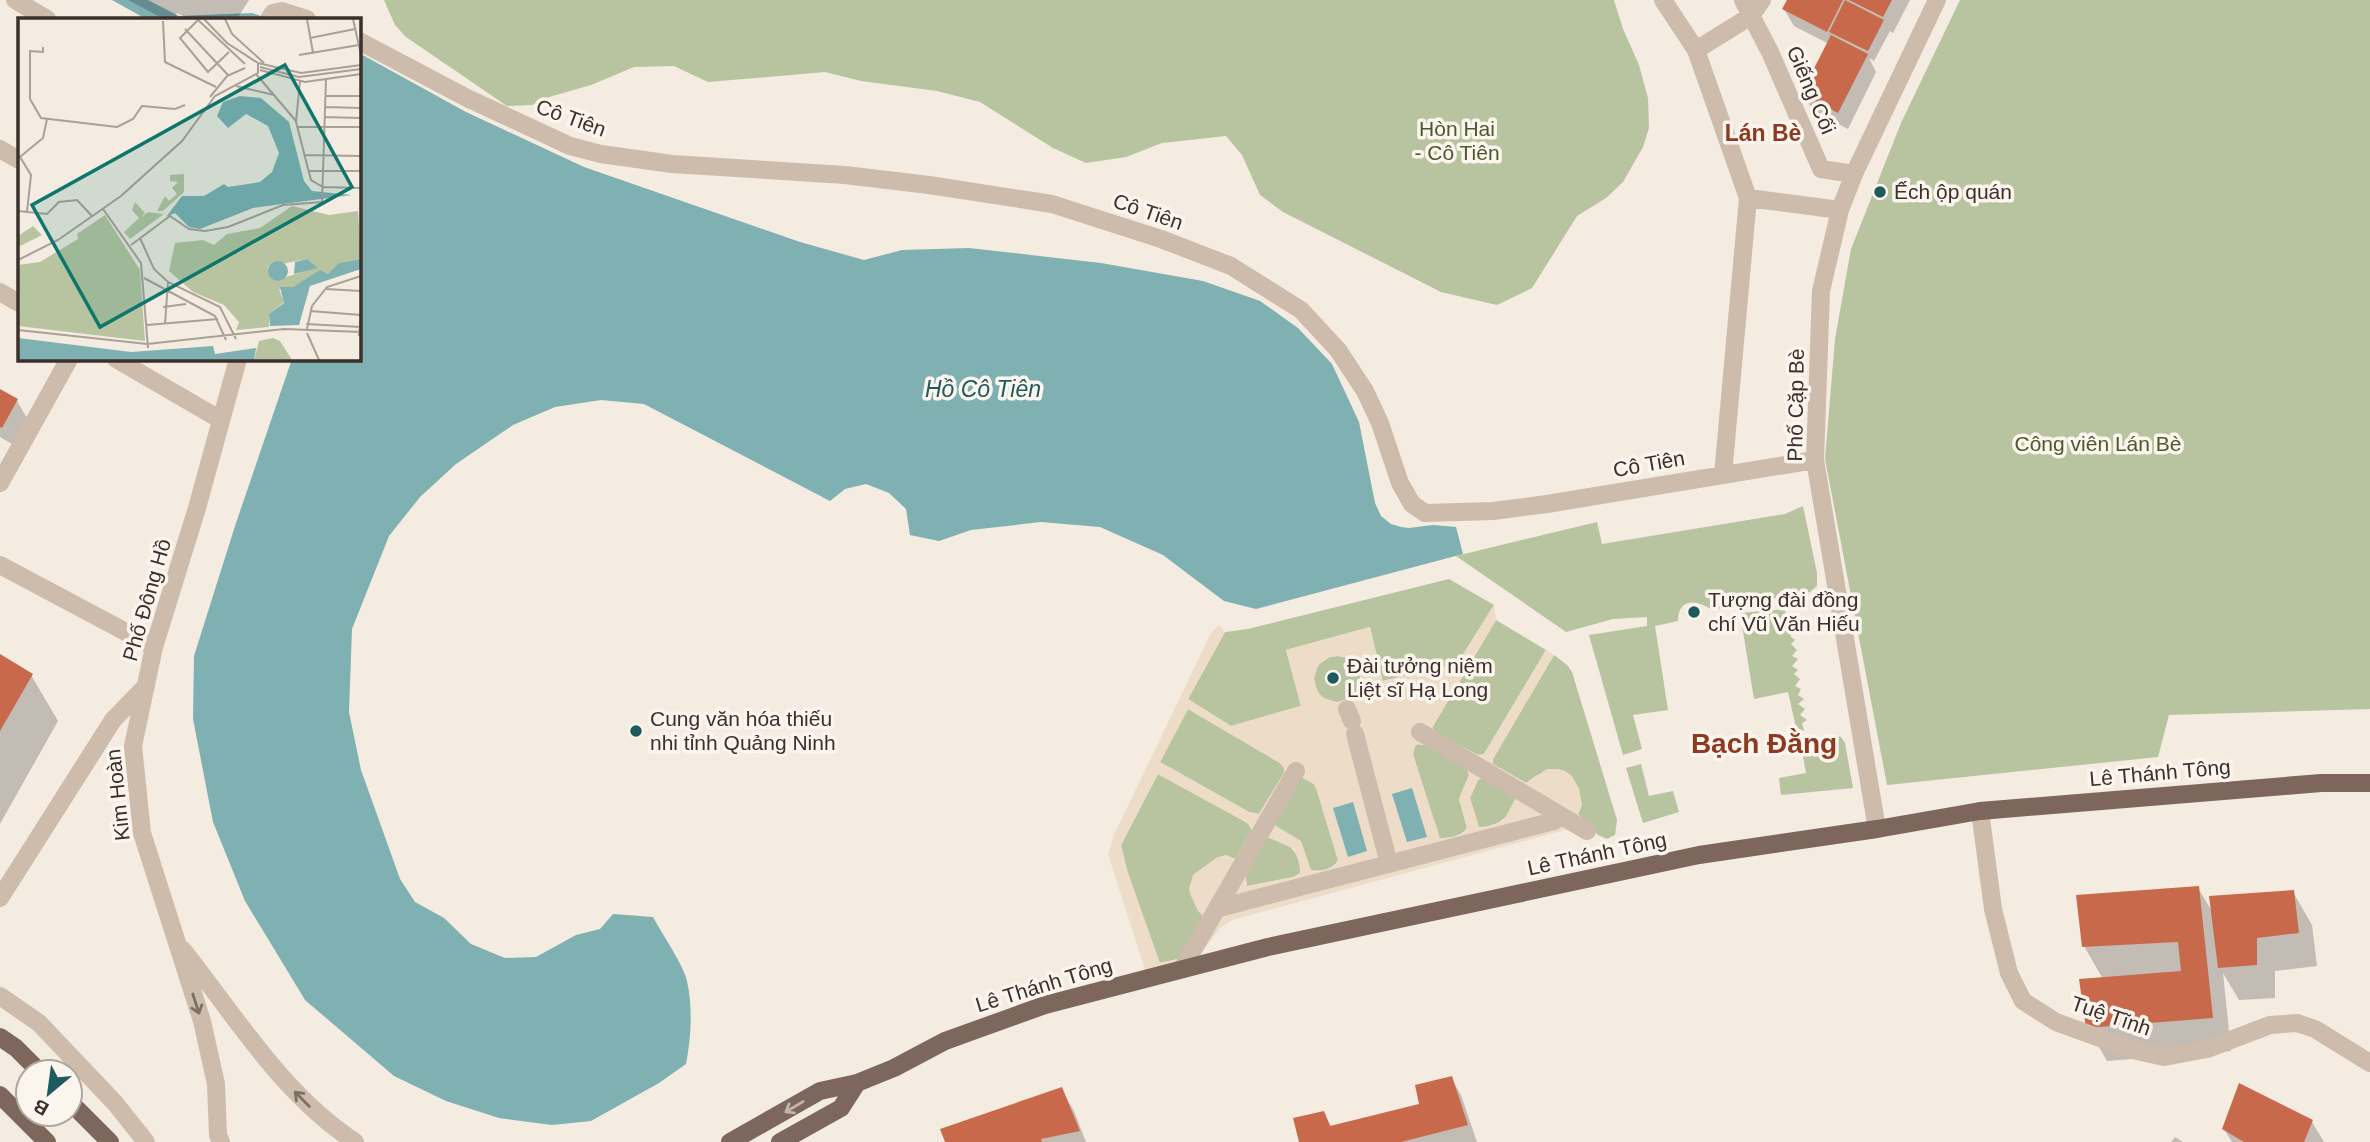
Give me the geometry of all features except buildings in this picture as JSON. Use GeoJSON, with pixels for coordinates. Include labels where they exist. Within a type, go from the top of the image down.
{"type":"FeatureCollection","features":[{"type":"Feature","properties":{"kind":"main road","name":"Lê Thánh Tông"},"geometry":{"type":"LineString","coordinates":[[730,1142],[820,1091],[857,1083],[894,1068],[946,1041],[1045,1005],[1268,947],[1699,855],[1980,811],[2320,783],[2370,783]]}},
{"type":"Feature","properties":{"kind":"main road"},"geometry":{"type":"LineString","coordinates":[[0,1037],[26,1058]]}},
{"type":"Feature","properties":{"kind":"main road"},"geometry":{"type":"LineString","coordinates":[[780,1142],[841,1108],[857,1083]]}},
{"type":"Feature","properties":{"kind":"main road"},"geometry":{"type":"LineString","coordinates":[[0,1095],[47,1142]]}},
{"type":"Feature","properties":{"kind":"main road"},"geometry":{"type":"LineString","coordinates":[[84,1116],[110,1142]]}},
{"type":"Feature","properties":{"kind":"street"},"geometry":{"type":"LineString","coordinates":[[15,0],[45,18]]}},
{"type":"Feature","properties":{"kind":"street"},"geometry":{"type":"LineString","coordinates":[[1663,0],[1696,50],[1748,198],[1723,475]]}},
{"type":"Feature","properties":{"kind":"street"},"geometry":{"type":"LineString","coordinates":[[1696,50],[1747,8],[1762,0]]}},
{"type":"Feature","properties":{"kind":"street","name":"Phố Cặp Bè"},"geometry":{"type":"LineString","coordinates":[[1877,829],[1815,460],[1821,291],[1840,210],[1854,174],[1937,0]]}},
{"type":"Feature","properties":{"kind":"street","name":"Giếng Cối"},"geometry":{"type":"LineString","coordinates":[[1747,8],[1770,52],[1821,169],[1854,174]]}},
{"type":"Feature","properties":{"kind":"street"},"geometry":{"type":"LineString","coordinates":[[271,16],[282,11],[304,18]]}},
{"type":"Feature","properties":{"kind":"street","name":"Cô Tiên"},"geometry":{"type":"LineString","coordinates":[[360,42],[467,98],[570,146],[601,154],[672,164],[845,175],[1052,204],[1161,239],[1231,266],[1301,310],[1338,350],[1365,391],[1380,423],[1400,483],[1412,504],[1425,513],[1527,507],[1815,460]]}},
{"type":"Feature","properties":{"kind":"street"},"geometry":{"type":"LineString","coordinates":[[0,149],[18,159]]}},
{"type":"Feature","properties":{"kind":"street"},"geometry":{"type":"LineString","coordinates":[[1748,198],[1840,210]]}},
{"type":"Feature","properties":{"kind":"street"},"geometry":{"type":"LineString","coordinates":[[0,292],[18,302]]}},
{"type":"Feature","properties":{"kind":"street"},"geometry":{"type":"LineString","coordinates":[[0,484],[68,360]]}},
{"type":"Feature","properties":{"kind":"street"},"geometry":{"type":"LineString","coordinates":[[118,360],[221,421]]}},
{"type":"Feature","properties":{"kind":"street","name":"Phố Đông Hồ"},"geometry":{"type":"LineString","coordinates":[[0,898],[113,720],[146,686],[154,647],[192,528],[238,360]]}},
{"type":"Feature","properties":{"kind":"street"},"geometry":{"type":"LineString","coordinates":[[0,565],[154,647]]}},
{"type":"Feature","properties":{"kind":"street","name":"Kim Hoàn"},"geometry":{"type":"LineString","coordinates":[[146,686],[133,746],[142,833],[202,1020],[216,1084],[218,1135],[221,1142]]}},
{"type":"Feature","properties":{"kind":"street"},"geometry":{"type":"LineString","coordinates":[[1351,721],[1390,864]]}},
{"type":"Feature","properties":{"kind":"street"},"geometry":{"type":"LineString","coordinates":[[1420,732],[1587,831]]}},
{"type":"Feature","properties":{"kind":"street"},"geometry":{"type":"LineString","coordinates":[[1182,970],[1296,771]]}},
{"type":"Feature","properties":{"kind":"street","name":"Tuệ Tĩnh"},"geometry":{"type":"LineString","coordinates":[[1980,811],[1993,909],[2009,972],[2023,1001],[2056,1021],[2133,1050],[2164,1058],[2207,1049],[2270,1025],[2297,1023],[2315,1029],[2370,1063]]}},
{"type":"Feature","properties":{"kind":"street"},"geometry":{"type":"LineString","coordinates":[[1219,908],[1554,821],[1562,816]]}},
{"type":"Feature","properties":{"kind":"street"},"geometry":{"type":"LineString","coordinates":[[175,939],[255,1046],[330,1125],[355,1142]]}},
{"type":"Feature","properties":{"kind":"street"},"geometry":{"type":"LineString","coordinates":[[0,996],[39,1023],[115,1103],[146,1142]]}},
{"type":"Feature","properties":{"kind":"green space","name":"Hòn Hai - Cô Tiên"},"geometry":{"type":"Polygon","coordinates":[[[384,0],[1614,0],[1639,65],[1648,98],[1649,128],[1643,147],[1623,182],[1606,198],[1577,216],[1532,288],[1497,305],[1441,292],[1283,212],[1260,195],[1242,155],[1226,136],[1162,143],[1126,157],[1086,163],[1053,148],[980,102],[937,91],[861,81],[825,72],[708,82],[674,66],[634,67],[532,105],[507,106],[406,37],[395,25],[384,0]]]}},
{"type":"Feature","properties":{"kind":"green space","name":"Công viên Lán Bè"},"geometry":{"type":"Polygon","coordinates":[[[1960,0],[2370,0],[2370,709],[2169,715],[2158,757],[1887,785],[1825,459],[1835,339],[1851,249],[1901,123],[1960,0]]]}},
{"type":"Feature","properties":{"kind":"green space"},"geometry":{"type":"Polygon","coordinates":[[[1803,506],[1817,573],[1817,586],[1810,592],[1712,610],[1701,604],[1685,604],[1681,608],[1678,621],[1655,626],[1668,710],[1633,715],[1642,749],[1623,755],[1589,635],[1647,626],[1647,617],[1613,619],[1566,632],[1456,556],[1597,522],[1602,544],[1785,514],[1803,506]]]}},
{"type":"Feature","properties":{"kind":"green space"},"geometry":{"type":"Polygon","coordinates":[[[1449,579],[1494,605],[1457,664],[1382,681],[1370,627],[1286,650],[1301,706],[1231,726],[1188,699],[1225,632],[1248,629],[1449,579]]]}},
{"type":"Feature","properties":{"kind":"green space"},"geometry":{"type":"Polygon","coordinates":[[[1785,609],[1786,619],[1793,621],[1788,627],[1794,631],[1790,636],[1795,640],[1791,644],[1797,650],[1792,656],[1798,659],[1792,666],[1798,670],[1794,674],[1800,679],[1795,686],[1801,689],[1798,695],[1804,699],[1798,704],[1805,709],[1800,715],[1807,720],[1802,723],[1804,731],[1797,732],[1788,692],[1754,699],[1740,613],[1785,609]]]}},
{"type":"Feature","properties":{"kind":"green space"},"geometry":{"type":"Polygon","coordinates":[[[1496,620],[1546,650],[1484,754],[1478,755],[1436,733],[1432,728],[1496,620]]]}},
{"type":"Feature","properties":{"kind":"green space"},"geometry":{"type":"Polygon","coordinates":[[[1554,655],[1572,672],[1617,820],[1615,835],[1607,839],[1598,835],[1578,814],[1582,805],[1537,775],[1526,783],[1493,764],[1493,759],[1554,655]]]}},
{"type":"Feature","properties":{"kind":"green space"},"geometry":{"type":"Polygon","coordinates":[[[1337,656],[1353,663],[1360,679],[1353,695],[1337,702],[1321,695],[1314,679],[1321,663],[1337,656]]]}},
{"type":"Feature","properties":{"kind":"green space"},"geometry":{"type":"Polygon","coordinates":[[[1188,709],[1280,763],[1284,768],[1284,773],[1259,814],[1249,812],[1160,762],[1188,709]]]}},
{"type":"Feature","properties":{"kind":"green space"},"geometry":{"type":"Polygon","coordinates":[[[1836,735],[1845,743],[1853,788],[1781,795],[1779,778],[1806,773],[1800,740],[1836,735]]]}},
{"type":"Feature","properties":{"kind":"green space"},"geometry":{"type":"Polygon","coordinates":[[[1418,744],[1428,746],[1467,769],[1469,775],[1459,799],[1467,828],[1458,835],[1439,838],[1413,754],[1418,744]]]}},
{"type":"Feature","properties":{"kind":"green space"},"geometry":{"type":"Polygon","coordinates":[[[1641,764],[1649,796],[1673,791],[1679,812],[1643,823],[1626,768],[1641,764]]]}},
{"type":"Feature","properties":{"kind":"green space"},"geometry":{"type":"Polygon","coordinates":[[[1158,774],[1248,823],[1252,830],[1235,859],[1226,855],[1216,858],[1205,918],[1183,958],[1159,963],[1121,845],[1158,774]]]}},
{"type":"Feature","properties":{"kind":"green space"},"geometry":{"type":"Polygon","coordinates":[[[1301,777],[1314,784],[1338,860],[1334,866],[1319,871],[1311,870],[1287,833],[1276,826],[1301,777]]]}},
{"type":"Feature","properties":{"kind":"green space"},"geometry":{"type":"Polygon","coordinates":[[[1483,778],[1516,797],[1511,810],[1503,819],[1493,825],[1479,828],[1470,798],[1478,780],[1483,778]]]}},
{"type":"Feature","properties":{"kind":"green space"},"geometry":{"type":"Polygon","coordinates":[[[1267,837],[1281,841],[1291,848],[1298,859],[1300,873],[1294,877],[1247,886],[1245,874],[1267,837]]]}},
{"type":"Feature","properties":{"kind":"shaded area"},"geometry":{"type":"Polygon","coordinates":[[[1494,605],[1496,620],[1432,728],[1436,733],[1478,755],[1484,754],[1546,650],[1554,655],[1493,759],[1493,764],[1526,783],[1547,769],[1565,771],[1579,788],[1582,805],[1578,814],[1584,820],[1569,829],[1232,920],[1220,928],[1196,960],[1147,976],[1108,854],[1114,835],[1211,633],[1219,625],[1225,632],[1188,699],[1231,726],[1301,706],[1286,650],[1370,627],[1383,681],[1457,664],[1494,605]],[[1330,657],[1318,665],[1314,679],[1318,693],[1323,698],[1337,702],[1351,698],[1361,679],[1356,665],[1345,657],[1330,657]],[[1188,709],[1160,762],[1249,812],[1259,814],[1284,773],[1284,768],[1280,763],[1188,709]],[[1418,744],[1413,755],[1440,838],[1464,833],[1467,828],[1459,799],[1469,775],[1467,769],[1428,746],[1418,744]],[[1158,774],[1121,845],[1127,870],[1160,963],[1183,958],[1205,918],[1198,911],[1189,889],[1193,875],[1216,858],[1226,855],[1235,859],[1252,830],[1242,820],[1158,774]],[[1301,777],[1276,826],[1301,841],[1311,870],[1317,872],[1337,864],[1314,784],[1301,777]],[[1483,778],[1478,780],[1470,798],[1479,827],[1491,826],[1504,820],[1516,797],[1483,778]],[[1267,837],[1245,874],[1247,886],[1294,877],[1300,873],[1300,862],[1294,849],[1267,837]]]}},
{"type":"Feature","properties":{"kind":"water"},"geometry":{"type":"Polygon","coordinates":[[[112,0],[148,0],[179,16],[252,13],[268,18],[144,18],[112,0]]]}},
{"type":"Feature","properties":{"kind":"water","name":"Hồ Cô Tiên"},"geometry":{"type":"Polygon","coordinates":[[[360,54],[466,112],[584,167],[800,242],[864,260],[902,250],[969,248],[1101,263],[1203,281],[1260,301],[1298,328],[1332,364],[1359,422],[1375,503],[1381,516],[1391,524],[1401,527],[1456,527],[1463,554],[1256,609],[1224,601],[1163,555],[1100,527],[1041,522],[971,530],[939,541],[910,535],[906,509],[889,493],[866,484],[845,489],[830,501],[644,404],[601,400],[555,407],[513,425],[456,464],[420,497],[389,536],[352,629],[349,712],[361,770],[400,879],[415,902],[444,918],[471,944],[505,958],[536,957],[576,935],[600,929],[613,914],[653,917],[685,974],[691,1012],[686,1064],[659,1083],[591,1121],[552,1125],[499,1118],[446,1101],[394,1076],[305,1000],[245,901],[213,822],[193,719],[194,656],[292,360],[360,360],[360,54]]]}},
{"type":"Feature","properties":{"kind":"water"},"geometry":{"type":"Polygon","coordinates":[[[1412,788],[1427,837],[1407,842],[1392,794],[1412,788]]]}},
{"type":"Feature","properties":{"kind":"water"},"geometry":{"type":"Polygon","coordinates":[[[1353,802],[1367,851],[1348,857],[1333,808],[1353,802]]]}},
{"type":"Feature","properties":{"kind":"place","name":"Ếch ộp quán"},"geometry":{"type":"Point","coordinates":[1880,192]}},
{"type":"Feature","properties":{"kind":"place","name":"Tượng đài đồng chí Vũ Văn Hiếu"},"geometry":{"type":"Point","coordinates":[1694,612]}},
{"type":"Feature","properties":{"kind":"place","name":"Đài tưởng niệm Liệt sĩ Hạ Long"},"geometry":{"type":"Point","coordinates":[1333,678]}},
{"type":"Feature","properties":{"kind":"place","name":"Cung văn hóa thiếu nhi tỉnh Quảng Ninh"},"geometry":{"type":"Point","coordinates":[636,731]}},
{"type":"Feature","properties":{"kind":"district","name":"Lán Bè"},"geometry":{"type":"Point","coordinates":[1763,133]}},
{"type":"Feature","properties":{"kind":"district","name":"Bạch Đằng"},"geometry":{"type":"Point","coordinates":[1764,743]}}]}
